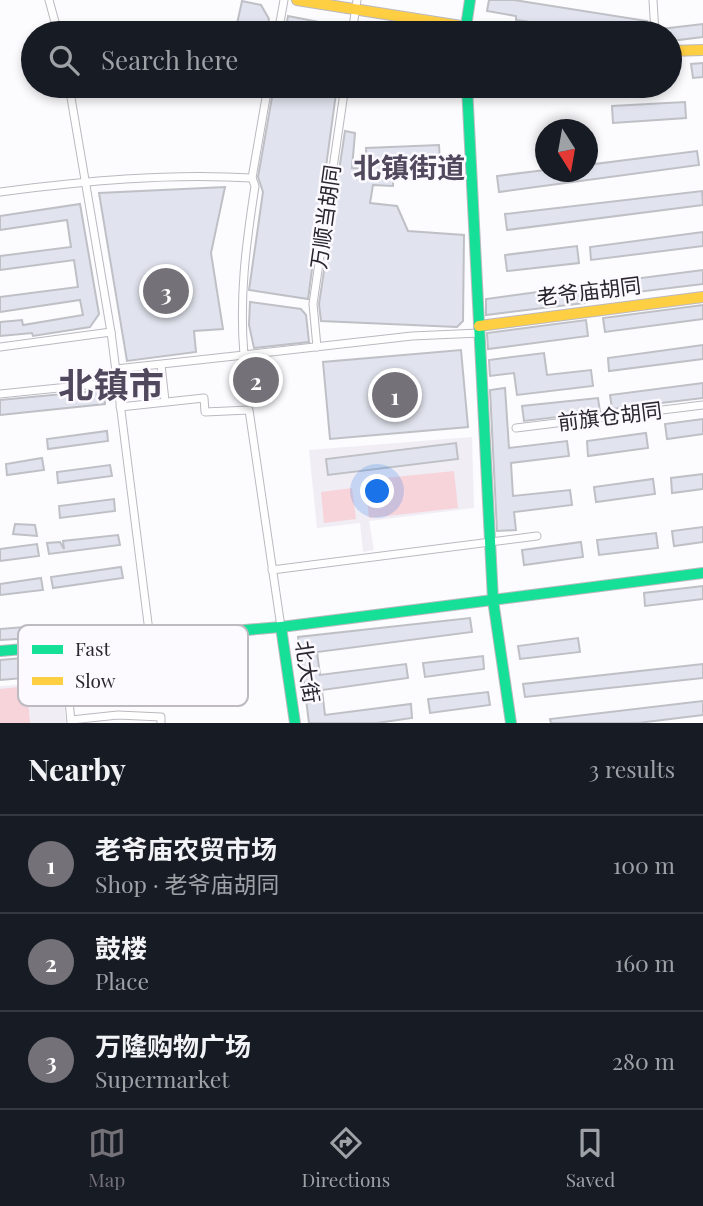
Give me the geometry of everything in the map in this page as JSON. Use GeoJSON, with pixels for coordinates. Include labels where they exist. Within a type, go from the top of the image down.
{"type":"FeatureCollection","features":[{"type":"Feature","properties":{"kind":"street"},"geometry":{"type":"LineString","coordinates":[[49,0],[55,21]]}},
{"type":"Feature","properties":{"kind":"street"},"geometry":{"type":"LineString","coordinates":[[280,21],[284,0]]}},
{"type":"Feature","properties":{"kind":"street"},"geometry":{"type":"LineString","coordinates":[[297,0],[356,5],[425,21]]}},
{"type":"Feature","properties":{"kind":"street"},"geometry":{"type":"LineString","coordinates":[[466,21],[470,0]]}},
{"type":"Feature","properties":{"kind":"street"},"geometry":{"type":"LineString","coordinates":[[653,0],[654,21]]}},
{"type":"Feature","properties":{"kind":"street"},"geometry":{"type":"LineString","coordinates":[[682,51],[703,50]]}},
{"type":"Feature","properties":{"kind":"street"},"geometry":{"type":"LineString","coordinates":[[71,98],[111,332],[148,625]]}},
{"type":"Feature","properties":{"kind":"street"},"geometry":{"type":"LineString","coordinates":[[244,355],[240,304],[253,182],[266,98]]}},
{"type":"Feature","properties":{"kind":"street","name":"万顺当胡同"},"geometry":{"type":"LineString","coordinates":[[314,348],[313,304],[343,98]]}},
{"type":"Feature","properties":{"kind":"street"},"geometry":{"type":"LineString","coordinates":[[468,98],[493,600],[511,723]]}},
{"type":"Feature","properties":{"kind":"street"},"geometry":{"type":"LineString","coordinates":[[0,192],[85,181],[192,175],[253,182]]}},
{"type":"Feature","properties":{"kind":"street","name":"老爷庙胡同"},"geometry":{"type":"LineString","coordinates":[[116,369],[479,330],[703,297]]}},
{"type":"Feature","properties":{"kind":"street"},"geometry":{"type":"LineString","coordinates":[[0,347],[111,332]]}},
{"type":"Feature","properties":{"kind":"street"},"geometry":{"type":"LineString","coordinates":[[161,365],[165,401]]}},
{"type":"Feature","properties":{"kind":"street"},"geometry":{"type":"LineString","coordinates":[[0,394],[117,382]]}},
{"type":"Feature","properties":{"kind":"street"},"geometry":{"type":"LineString","coordinates":[[120,407],[204,398],[205,412],[249,410],[281,627]]}},
{"type":"Feature","properties":{"kind":"street","name":"前旗仓胡同"},"geometry":{"type":"LineString","coordinates":[[516,428],[703,405]]}},
{"type":"Feature","properties":{"kind":"street"},"geometry":{"type":"LineString","coordinates":[[272,570],[537,536]]}},
{"type":"Feature","properties":{"kind":"street"},"geometry":{"type":"LineString","coordinates":[[248,630],[703,573]]}},
{"type":"Feature","properties":{"kind":"street","name":"北大街"},"geometry":{"type":"LineString","coordinates":[[281,627],[295,723]]}},
{"type":"Feature","properties":{"kind":"street"},"geometry":{"type":"LineString","coordinates":[[0,651],[18,650]]}},
{"type":"Feature","properties":{"kind":"street"},"geometry":{"type":"LineString","coordinates":[[71,721],[118,715],[161,717],[162,723]]}},
{"type":"Feature","properties":{"kind":"shaded area"},"geometry":{"type":"Polygon","coordinates":[[[472,437],[474,508],[369,521],[374,550],[363,552],[360,523],[317,528],[309,450],[472,437]]]}},
{"type":"Feature","properties":{"kind":"shaded area"},"geometry":{"type":"Polygon","coordinates":[[[454,471],[458,508],[369,518],[365,480],[454,471]]]}},
{"type":"Feature","properties":{"kind":"shaded area"},"geometry":{"type":"Polygon","coordinates":[[[352,488],[356,519],[324,523],[321,492],[352,488]]]}},
{"type":"Feature","properties":{"kind":"shaded area"},"geometry":{"type":"Polygon","coordinates":[[[18,685],[18,706],[64,706],[66,723],[0,723],[0,686],[18,685]]]}},
{"type":"Feature","properties":{"kind":"shaded area"},"geometry":{"type":"Polygon","coordinates":[[[18,687],[18,706],[29,706],[30,723],[0,723],[0,689],[18,687]]]}},
{"type":"Feature","properties":{"kind":"building"},"geometry":{"type":"Polygon","coordinates":[[[489,0],[514,0],[647,21],[523,21],[516,20],[516,16],[487,11],[489,0]]]}},
{"type":"Feature","properties":{"kind":"building"},"geometry":{"type":"Polygon","coordinates":[[[242,1],[261,5],[269,19],[269,21],[238,21],[242,1]]]}},
{"type":"Feature","properties":{"kind":"building"},"geometry":{"type":"Polygon","coordinates":[[[288,16],[314,21],[287,21],[288,16]]]}},
{"type":"Feature","properties":{"kind":"building"},"geometry":{"type":"Polygon","coordinates":[[[703,24],[703,37],[682,40],[682,26],[703,24]]]}},
{"type":"Feature","properties":{"kind":"building"},"geometry":{"type":"Polygon","coordinates":[[[703,63],[703,77],[693,78],[691,64],[703,63]]]}},
{"type":"Feature","properties":{"kind":"building"},"geometry":{"type":"Polygon","coordinates":[[[272,98],[335,98],[308,299],[249,290],[263,192],[258,177],[272,98]]]}},
{"type":"Feature","properties":{"kind":"building"},"geometry":{"type":"Polygon","coordinates":[[[685,102],[686,118],[613,123],[612,106],[685,102]]]}},
{"type":"Feature","properties":{"kind":"building"},"geometry":{"type":"Polygon","coordinates":[[[345,131],[355,133],[352,168],[367,169],[366,148],[439,145],[440,162],[393,164],[393,186],[373,185],[370,203],[397,206],[408,231],[464,235],[463,321],[457,327],[321,321],[319,304],[345,131]]]}},
{"type":"Feature","properties":{"kind":"building"},"geometry":{"type":"Polygon","coordinates":[[[697,151],[699,165],[598,179],[598,164],[697,151]]]}},
{"type":"Feature","properties":{"kind":"building"},"geometry":{"type":"Polygon","coordinates":[[[535,171],[535,182],[573,182],[499,192],[497,176],[535,171]]]}},
{"type":"Feature","properties":{"kind":"building"},"geometry":{"type":"Polygon","coordinates":[[[225,187],[211,253],[223,329],[194,331],[196,352],[127,361],[99,193],[225,187]]]}},
{"type":"Feature","properties":{"kind":"building"},"geometry":{"type":"Polygon","coordinates":[[[702,191],[703,205],[507,230],[505,214],[702,191]]]}},
{"type":"Feature","properties":{"kind":"building"},"geometry":{"type":"Polygon","coordinates":[[[80,204],[99,314],[90,327],[33,336],[32,333],[0,336],[0,322],[22,320],[23,325],[83,315],[80,300],[0,312],[0,297],[78,287],[74,260],[0,270],[0,256],[71,247],[67,220],[0,230],[0,216],[80,204]]]}},
{"type":"Feature","properties":{"kind":"building"},"geometry":{"type":"Polygon","coordinates":[[[703,232],[703,246],[591,260],[590,247],[703,232]]]}},
{"type":"Feature","properties":{"kind":"building"},"geometry":{"type":"Polygon","coordinates":[[[577,246],[579,263],[507,271],[505,255],[577,246]]]}},
{"type":"Feature","properties":{"kind":"building"},"geometry":{"type":"Polygon","coordinates":[[[703,270],[703,284],[596,297],[595,284],[703,270]]]}},
{"type":"Feature","properties":{"kind":"building"},"geometry":{"type":"Polygon","coordinates":[[[583,286],[585,303],[486,315],[486,299],[583,286]]]}},
{"type":"Feature","properties":{"kind":"building"},"geometry":{"type":"Polygon","coordinates":[[[250,302],[301,309],[306,315],[309,342],[254,348],[249,325],[250,302]]]}},
{"type":"Feature","properties":{"kind":"building"},"geometry":{"type":"Polygon","coordinates":[[[703,305],[703,319],[605,332],[603,318],[703,305]]]}},
{"type":"Feature","properties":{"kind":"building"},"geometry":{"type":"Polygon","coordinates":[[[586,320],[588,336],[488,349],[487,333],[586,320]]]}},
{"type":"Feature","properties":{"kind":"building"},"geometry":{"type":"Polygon","coordinates":[[[703,345],[703,359],[609,371],[608,358],[703,345]]]}},
{"type":"Feature","properties":{"kind":"building"},"geometry":{"type":"Polygon","coordinates":[[[461,350],[468,427],[330,439],[323,362],[461,350]]]}},
{"type":"Feature","properties":{"kind":"building"},"geometry":{"type":"Polygon","coordinates":[[[544,353],[547,375],[591,370],[593,386],[517,395],[514,373],[490,376],[489,360],[544,353]]]}},
{"type":"Feature","properties":{"kind":"building"},"geometry":{"type":"Polygon","coordinates":[[[269,367],[271,389],[243,394],[241,370],[269,367]]]}},
{"type":"Feature","properties":{"kind":"building"},"geometry":{"type":"Polygon","coordinates":[[[703,383],[703,398],[612,409],[610,395],[703,383]]]}},
{"type":"Feature","properties":{"kind":"building"},"geometry":{"type":"Polygon","coordinates":[[[505,388],[509,448],[567,441],[569,456],[511,463],[513,496],[570,490],[572,505],[514,512],[516,530],[497,531],[490,390],[505,388]]]}},
{"type":"Feature","properties":{"kind":"building"},"geometry":{"type":"Polygon","coordinates":[[[104,390],[105,404],[0,415],[0,400],[104,390]]]}},
{"type":"Feature","properties":{"kind":"building"},"geometry":{"type":"Polygon","coordinates":[[[598,398],[600,412],[524,421],[522,406],[598,398]]]}},
{"type":"Feature","properties":{"kind":"building"},"geometry":{"type":"Polygon","coordinates":[[[703,419],[703,434],[667,439],[665,424],[703,419]]]}},
{"type":"Feature","properties":{"kind":"building"},"geometry":{"type":"Polygon","coordinates":[[[107,431],[108,441],[48,449],[47,439],[107,431]]]}},
{"type":"Feature","properties":{"kind":"building"},"geometry":{"type":"Polygon","coordinates":[[[646,433],[648,448],[588,456],[587,441],[646,433]]]}},
{"type":"Feature","properties":{"kind":"building"},"geometry":{"type":"Polygon","coordinates":[[[456,443],[458,459],[328,475],[326,459],[456,443]]]}},
{"type":"Feature","properties":{"kind":"building"},"geometry":{"type":"Polygon","coordinates":[[[42,458],[44,470],[7,475],[6,464],[42,458]]]}},
{"type":"Feature","properties":{"kind":"building"},"geometry":{"type":"Polygon","coordinates":[[[110,465],[112,476],[58,483],[57,472],[110,465]]]}},
{"type":"Feature","properties":{"kind":"building"},"geometry":{"type":"Polygon","coordinates":[[[703,474],[703,489],[672,493],[671,478],[703,474]]]}},
{"type":"Feature","properties":{"kind":"building"},"geometry":{"type":"Polygon","coordinates":[[[653,479],[655,494],[596,502],[594,487],[653,479]]]}},
{"type":"Feature","properties":{"kind":"building"},"geometry":{"type":"Polygon","coordinates":[[[114,499],[115,511],[60,518],[59,506],[114,499]]]}},
{"type":"Feature","properties":{"kind":"building"},"geometry":{"type":"Polygon","coordinates":[[[15,524],[35,525],[37,536],[13,534],[15,524]]]}},
{"type":"Feature","properties":{"kind":"building"},"geometry":{"type":"Polygon","coordinates":[[[703,527],[703,542],[674,546],[672,531],[703,527]]]}},
{"type":"Feature","properties":{"kind":"building"},"geometry":{"type":"Polygon","coordinates":[[[656,533],[658,548],[599,555],[597,540],[656,533]]]}},
{"type":"Feature","properties":{"kind":"building"},"geometry":{"type":"Polygon","coordinates":[[[118,535],[120,545],[49,554],[47,543],[60,542],[64,549],[63,541],[118,535]]]}},
{"type":"Feature","properties":{"kind":"building"},"geometry":{"type":"Polygon","coordinates":[[[581,542],[583,557],[524,565],[522,550],[581,542]]]}},
{"type":"Feature","properties":{"kind":"building"},"geometry":{"type":"Polygon","coordinates":[[[37,544],[39,556],[0,561],[0,549],[37,544]]]}},
{"type":"Feature","properties":{"kind":"building"},"geometry":{"type":"Polygon","coordinates":[[[121,567],[123,578],[53,588],[51,577],[121,567]]]}},
{"type":"Feature","properties":{"kind":"building"},"geometry":{"type":"Polygon","coordinates":[[[41,578],[43,590],[0,595],[0,584],[41,578]]]}},
{"type":"Feature","properties":{"kind":"building"},"geometry":{"type":"Polygon","coordinates":[[[703,586],[703,599],[645,606],[644,593],[703,586]]]}},
{"type":"Feature","properties":{"kind":"building"},"geometry":{"type":"Polygon","coordinates":[[[470,618],[472,632],[317,652],[320,675],[406,664],[408,678],[322,690],[325,715],[411,704],[412,718],[377,723],[309,723],[298,637],[470,618]]]}},
{"type":"Feature","properties":{"kind":"building"},"geometry":{"type":"Polygon","coordinates":[[[18,628],[18,639],[0,640],[0,629],[18,628]]]}},
{"type":"Feature","properties":{"kind":"building"},"geometry":{"type":"Polygon","coordinates":[[[578,638],[580,652],[520,659],[518,646],[578,638]]]}},
{"type":"Feature","properties":{"kind":"building"},"geometry":{"type":"Polygon","coordinates":[[[483,656],[484,669],[425,677],[423,663],[483,656]]]}},
{"type":"Feature","properties":{"kind":"building"},"geometry":{"type":"Polygon","coordinates":[[[18,658],[18,678],[0,680],[0,660],[18,658]]]}},
{"type":"Feature","properties":{"kind":"building"},"geometry":{"type":"Polygon","coordinates":[[[703,664],[703,678],[525,697],[523,684],[703,664]]]}},
{"type":"Feature","properties":{"kind":"building"},"geometry":{"type":"Polygon","coordinates":[[[488,692],[490,705],[430,713],[428,699],[488,692]]]}},
{"type":"Feature","properties":{"kind":"building"},"geometry":{"type":"Polygon","coordinates":[[[703,701],[703,715],[638,723],[551,723],[550,719],[703,701]]]}},
{"type":"Feature","properties":{"kind":"traffic: fast"},"geometry":{"type":"LineString","coordinates":[[467,21],[470,0]]}},
{"type":"Feature","properties":{"kind":"traffic: fast"},"geometry":{"type":"LineString","coordinates":[[468,98],[493,600],[511,723]]}},
{"type":"Feature","properties":{"kind":"traffic: fast"},"geometry":{"type":"LineString","coordinates":[[248,630],[703,573]]}},
{"type":"Feature","properties":{"kind":"traffic: fast"},"geometry":{"type":"LineString","coordinates":[[281,627],[295,723]]}},
{"type":"Feature","properties":{"kind":"traffic: fast"},"geometry":{"type":"LineString","coordinates":[[0,651],[18,649]]}},
{"type":"Feature","properties":{"kind":"traffic: slow"},"geometry":{"type":"LineString","coordinates":[[297,0],[429,21]]}},
{"type":"Feature","properties":{"kind":"traffic: slow"},"geometry":{"type":"LineString","coordinates":[[682,51],[703,50]]}},
{"type":"Feature","properties":{"kind":"traffic: slow"},"geometry":{"type":"LineString","coordinates":[[479,326],[703,297]]}},
{"type":"Feature","properties":{"kind":"place","name":"万隆购物广场"},"geometry":{"type":"Point","coordinates":[166,291]}},
{"type":"Feature","properties":{"kind":"place","name":"鼓楼"},"geometry":{"type":"Point","coordinates":[256,380]}},
{"type":"Feature","properties":{"kind":"place","name":"老爷庙农贸市场"},"geometry":{"type":"Point","coordinates":[395,395]}},
{"type":"Feature","properties":{"kind":"district","name":"北镇街道"},"geometry":{"type":"Point","coordinates":[409,168]}},
{"type":"Feature","properties":{"kind":"district","name":"北镇市"},"geometry":{"type":"Point","coordinates":[111,386]}}]}
